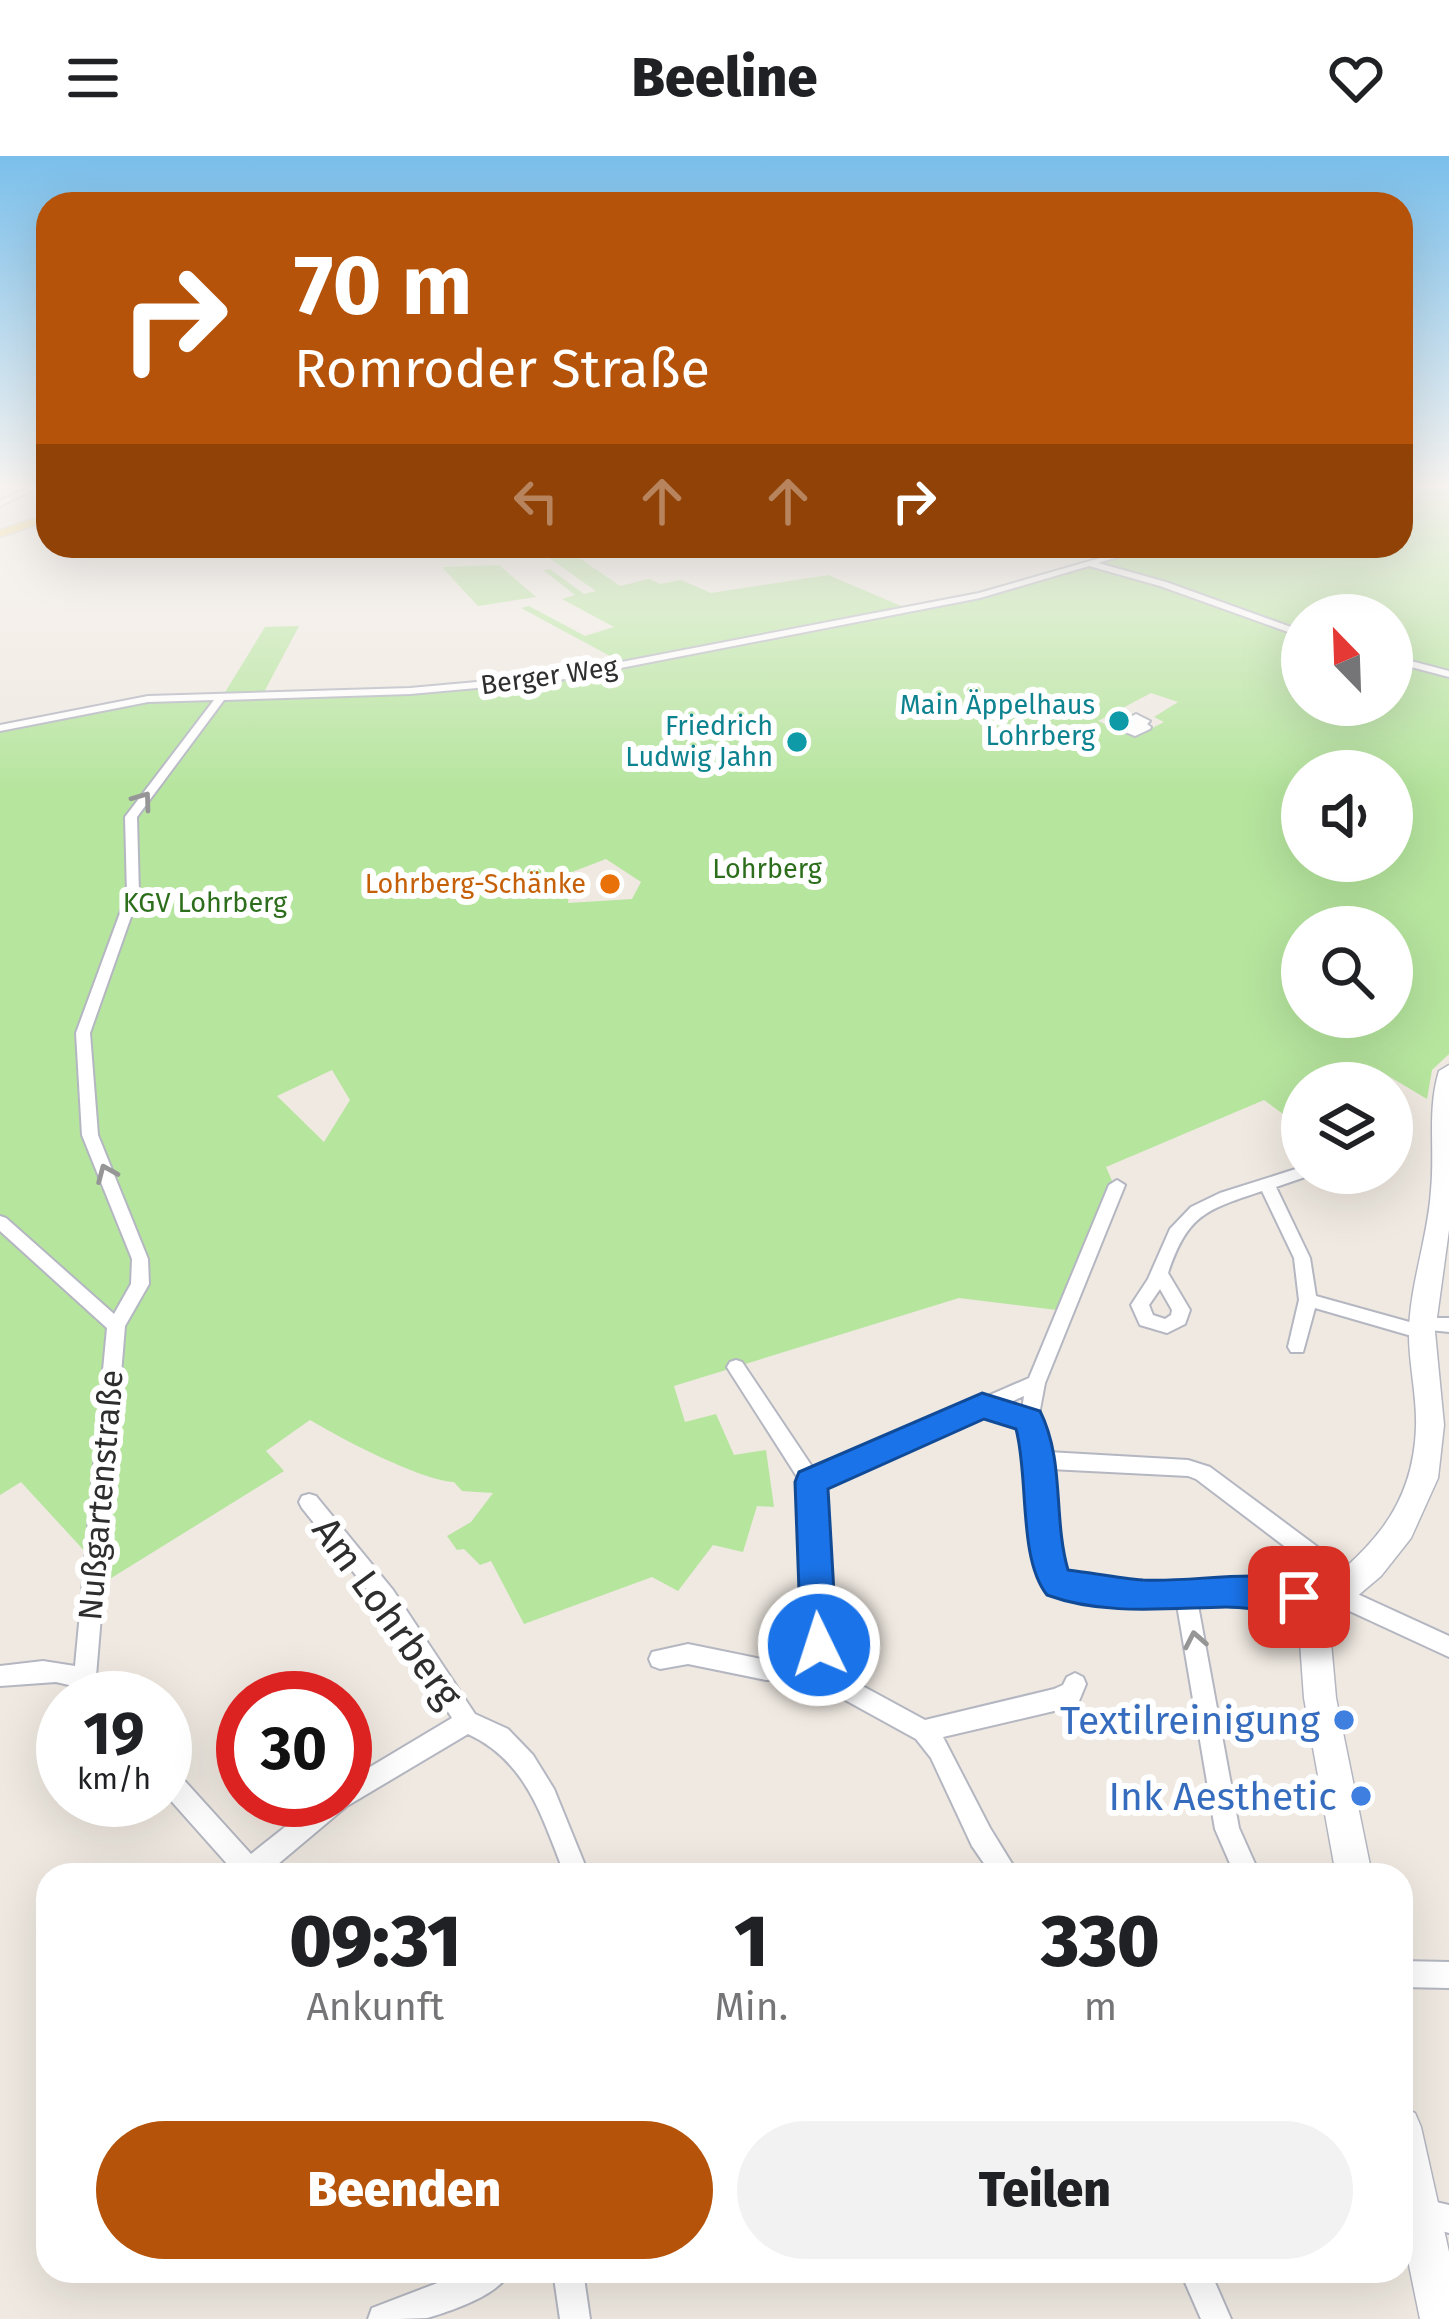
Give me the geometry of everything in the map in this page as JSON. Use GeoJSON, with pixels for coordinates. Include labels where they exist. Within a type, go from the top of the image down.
{"type":"FeatureCollection","features":[{"type":"Feature","properties":{"kind":"main road"},"geometry":{"type":"LineString","coordinates":[[1352,1863],[1320,1698],[1313,1614],[1401,1529],[1424,1478],[1443,1190],[1443,1092],[1449,1071]]}},
{"type":"Feature","properties":{"kind":"main road"},"geometry":{"type":"LineString","coordinates":[[1413,2160],[1433,2215],[1442,2319]]}},
{"type":"Feature","properties":{"kind":"street","name":"Berger Weg"},"geometry":{"type":"LineString","coordinates":[[0,728],[90,707],[222,696],[410,692],[554,678],[940,604],[999,588]]}},
{"type":"Feature","properties":{"kind":"street"},"geometry":{"type":"LineString","coordinates":[[1174,588],[1281,626]]}},
{"type":"Feature","properties":{"kind":"street"},"geometry":{"type":"LineString","coordinates":[[1413,665],[1449,674]]}},
{"type":"Feature","properties":{"kind":"street"},"geometry":{"type":"LineString","coordinates":[[116,1326],[140,1284],[140,1259],[90,1135],[82,1033],[133,894],[130,818],[222,696]]}},
{"type":"Feature","properties":{"kind":"street"},"geometry":{"type":"LineString","coordinates":[[1159,1273],[1164,1250],[1186,1216],[1281,1179]]}},
{"type":"Feature","properties":{"kind":"street"},"geometry":{"type":"LineString","coordinates":[[1267,1184],[1303,1258],[1308,1300],[1297,1347]]}},
{"type":"Feature","properties":{"kind":"street"},"geometry":{"type":"LineString","coordinates":[[1118,1185],[1036,1383],[1029,1420],[1040,1460],[1050,1573],[1059,1584],[1103,1593],[1336,1595]]}},
{"type":"Feature","properties":{"kind":"street","name":"Nußgartenstraße"},"geometry":{"type":"LineString","coordinates":[[0,1222],[116,1326],[86,1671]]}},
{"type":"Feature","properties":{"kind":"street"},"geometry":{"type":"LineString","coordinates":[[1308,1300],[1431,1327]]}},
{"type":"Feature","properties":{"kind":"street"},"geometry":{"type":"LineString","coordinates":[[736,1366],[811,1482],[819,1645],[809,1669]]}},
{"type":"Feature","properties":{"kind":"street"},"geometry":{"type":"LineString","coordinates":[[811,1482],[1036,1383]]}},
{"type":"Feature","properties":{"kind":"street"},"geometry":{"type":"LineString","coordinates":[[982,1406],[1029,1420]]}},
{"type":"Feature","properties":{"kind":"street"},"geometry":{"type":"LineString","coordinates":[[1040,1460],[1189,1468],[1203,1473],[1336,1595],[1449,1647]]}},
{"type":"Feature","properties":{"kind":"street","name":"Am Lohrberg"},"geometry":{"type":"LineString","coordinates":[[309,1502],[386,1598],[466,1722],[500,1737],[525,1763],[555,1817],[572,1863]]}},
{"type":"Feature","properties":{"kind":"street"},"geometry":{"type":"LineString","coordinates":[[1186,1594],[1226,1829],[1242,1863]]}},
{"type":"Feature","properties":{"kind":"street"},"geometry":{"type":"LineString","coordinates":[[660,1659],[688,1654],[766,1670],[809,1669],[924,1732],[939,1750],[980,1837],[998,1863]]}},
{"type":"Feature","properties":{"kind":"street"},"geometry":{"type":"LineString","coordinates":[[0,1676],[36,1673]]}},
{"type":"Feature","properties":{"kind":"street"},"geometry":{"type":"LineString","coordinates":[[924,1732],[1054,1700],[1071,1693],[1075,1684]]}},
{"type":"Feature","properties":{"kind":"street","name":"Am Lohrberg"},"geometry":{"type":"LineString","coordinates":[[372,1779],[466,1722]]}},
{"type":"Feature","properties":{"kind":"street"},"geometry":{"type":"LineString","coordinates":[[192,1806],[242,1863]]}},
{"type":"Feature","properties":{"kind":"street","name":"Am Lohrberg"},"geometry":{"type":"LineString","coordinates":[[263,1863],[306,1827]]}},
{"type":"Feature","properties":{"kind":"street"},"geometry":{"type":"LineString","coordinates":[[1413,1974],[1449,1975]]}},
{"type":"Feature","properties":{"kind":"street"},"geometry":{"type":"LineString","coordinates":[[383,2319],[477,2283]]}},
{"type":"Feature","properties":{"kind":"street"},"geometry":{"type":"LineString","coordinates":[[570,2283],[575,2319]]}},
{"type":"Feature","properties":{"kind":"street"},"geometry":{"type":"LineString","coordinates":[[1200,2283],[1216,2319]]}},
{"type":"Feature","properties":{"kind":"green space"},"geometry":{"type":"Polygon","coordinates":[[[461,588],[526,588],[536,597],[478,606],[461,588]]]}},
{"type":"Feature","properties":{"kind":"green space","name":"KGV Lohrberg"},"geometry":{"type":"Polygon","coordinates":[[[566,588],[584,594],[596,591],[592,588],[699,588],[711,593],[744,588],[859,588],[913,611],[1013,588],[1449,588],[1449,1054],[1432,1070],[1427,1099],[1413,1091],[1413,1062],[1281,1062],[1281,1112],[1264,1100],[1106,1167],[1113,1183],[1065,1311],[959,1298],[674,1386],[685,1422],[716,1414],[734,1455],[766,1450],[774,1507],[757,1506],[743,1552],[713,1545],[678,1591],[652,1577],[524,1624],[491,1561],[480,1565],[464,1549],[457,1550],[447,1536],[471,1522],[493,1493],[462,1491],[454,1482],[402,1467],[310,1420],[266,1451],[284,1471],[100,1585],[101,1569],[21,1482],[0,1495],[0,731],[147,701],[485,689],[635,665],[521,608],[529,606],[585,636],[614,627],[562,599],[575,595],[566,588]],[[1151,693],[1098,721],[1135,737],[1164,722],[1154,717],[1178,702],[1151,693]],[[606,859],[572,872],[568,903],[632,899],[641,882],[606,859]],[[332,1070],[277,1096],[324,1142],[350,1100],[332,1070]]]}},
{"type":"Feature","properties":{"kind":"green space"},"geometry":{"type":"Polygon","coordinates":[[[299,626],[263,694],[224,694],[265,627],[299,626]]]}},
{"type":"Feature","properties":{"kind":"place","name":"Main Äppelhaus Lohrberg"},"geometry":{"type":"Point","coordinates":[1119,721]}},
{"type":"Feature","properties":{"kind":"place","name":"Friedrich Ludwig Jahn"},"geometry":{"type":"Point","coordinates":[797,742]}},
{"type":"Feature","properties":{"kind":"place","name":"Lohrberg-Schänke"},"geometry":{"type":"Point","coordinates":[610,884]}},
{"type":"Feature","properties":{"kind":"place","name":"Textilreinigung"},"geometry":{"type":"Point","coordinates":[1344,1720]}},
{"type":"Feature","properties":{"kind":"place","name":"Ink Aesthetic"},"geometry":{"type":"Point","coordinates":[1361,1796]}},
{"type":"Feature","properties":{"kind":"route"},"geometry":{"type":"LineString","coordinates":[[819,1645],[811,1482],[982,1406],[1029,1420],[1040,1460],[1050,1573],[1059,1584],[1103,1593],[1299,1597]]}},
{"type":"Feature","properties":{"kind":"park label","name":"Lohrberg"},"geometry":{"type":"Point","coordinates":[767,869]}}]}
